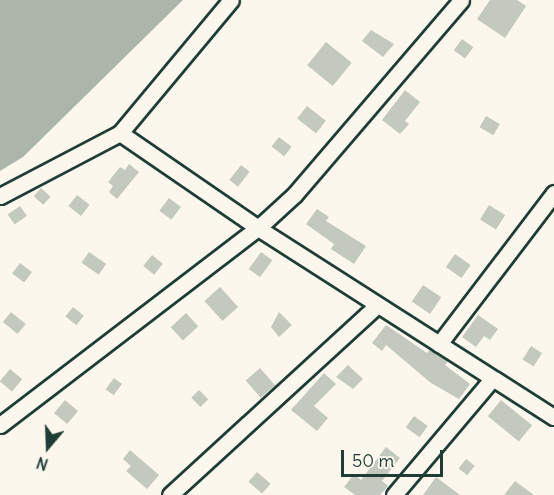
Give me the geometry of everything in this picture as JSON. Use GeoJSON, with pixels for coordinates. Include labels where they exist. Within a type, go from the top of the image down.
{"type":"FeatureCollection","features":[{"type":"Feature","properties":{"kind":"street"},"geometry":{"type":"LineString","coordinates":[[0,196],[120,133],[231,0]]}},
{"type":"Feature","properties":{"kind":"street"},"geometry":{"type":"LineString","coordinates":[[0,425],[258,228],[295,194],[461,0]]}},
{"type":"Feature","properties":{"kind":"street"},"geometry":{"type":"LineString","coordinates":[[120,133],[258,228],[554,417]]}},
{"type":"Feature","properties":{"kind":"street"},"geometry":{"type":"LineString","coordinates":[[439,344],[554,193]]}},
{"type":"Feature","properties":{"kind":"street"},"geometry":{"type":"LineString","coordinates":[[170,495],[377,304]]}},
{"type":"Feature","properties":{"kind":"street"},"geometry":{"type":"LineString","coordinates":[[394,495],[492,379]]}},
{"type":"Feature","properties":{"kind":"shaded area"},"geometry":{"type":"Polygon","coordinates":[[[0,0],[183,0],[23,157],[0,171],[0,0]]]}},
{"type":"Feature","properties":{"kind":"building"},"geometry":{"type":"Polygon","coordinates":[[[490,0],[517,0],[526,6],[505,38],[477,19],[490,0]]]}},
{"type":"Feature","properties":{"kind":"building"},"geometry":{"type":"Polygon","coordinates":[[[371,30],[394,44],[383,57],[362,41],[371,30]]]}},
{"type":"Feature","properties":{"kind":"building"},"geometry":{"type":"Polygon","coordinates":[[[462,39],[473,47],[465,59],[454,50],[462,39]]]}},
{"type":"Feature","properties":{"kind":"building"},"geometry":{"type":"Polygon","coordinates":[[[326,42],[352,63],[333,86],[307,65],[326,42]]]}},
{"type":"Feature","properties":{"kind":"building"},"geometry":{"type":"Polygon","coordinates":[[[405,90],[420,102],[405,121],[409,124],[400,134],[382,120],[405,90]]]}},
{"type":"Feature","properties":{"kind":"building"},"geometry":{"type":"Polygon","coordinates":[[[307,106],[326,121],[316,133],[297,119],[307,106]]]}},
{"type":"Feature","properties":{"kind":"building"},"geometry":{"type":"Polygon","coordinates":[[[486,116],[500,124],[493,135],[480,127],[486,116]]]}},
{"type":"Feature","properties":{"kind":"building"},"geometry":{"type":"Polygon","coordinates":[[[279,137],[292,147],[284,156],[272,146],[279,137]]]}},
{"type":"Feature","properties":{"kind":"building"},"geometry":{"type":"Polygon","coordinates":[[[129,164],[139,172],[117,199],[109,192],[113,186],[108,182],[120,167],[125,170],[129,164]]]}},
{"type":"Feature","properties":{"kind":"building"},"geometry":{"type":"Polygon","coordinates":[[[241,165],[250,172],[238,187],[229,180],[241,165]]]}},
{"type":"Feature","properties":{"kind":"building"},"geometry":{"type":"Polygon","coordinates":[[[41,188],[51,197],[43,205],[34,196],[41,188]]]}},
{"type":"Feature","properties":{"kind":"building"},"geometry":{"type":"Polygon","coordinates":[[[77,195],[90,205],[81,216],[68,206],[77,195]]]}},
{"type":"Feature","properties":{"kind":"building"},"geometry":{"type":"Polygon","coordinates":[[[169,198],[181,207],[171,220],[159,211],[169,198]]]}},
{"type":"Feature","properties":{"kind":"building"},"geometry":{"type":"Polygon","coordinates":[[[489,205],[505,215],[496,229],[480,219],[489,205]]]}},
{"type":"Feature","properties":{"kind":"building"},"geometry":{"type":"Polygon","coordinates":[[[20,206],[27,216],[15,224],[8,215],[20,206]]]}},
{"type":"Feature","properties":{"kind":"building"},"geometry":{"type":"Polygon","coordinates":[[[317,209],[329,217],[326,221],[366,246],[354,264],[331,249],[334,244],[306,224],[317,209]]]}},
{"type":"Feature","properties":{"kind":"building"},"geometry":{"type":"Polygon","coordinates":[[[89,252],[106,264],[99,275],[82,263],[89,252]]]}},
{"type":"Feature","properties":{"kind":"building"},"geometry":{"type":"Polygon","coordinates":[[[261,252],[272,260],[260,277],[249,269],[261,252]]]}},
{"type":"Feature","properties":{"kind":"building"},"geometry":{"type":"Polygon","coordinates":[[[455,254],[471,265],[461,278],[446,267],[455,254]]]}},
{"type":"Feature","properties":{"kind":"building"},"geometry":{"type":"Polygon","coordinates":[[[152,255],[163,264],[154,275],[143,266],[152,255]]]}},
{"type":"Feature","properties":{"kind":"building"},"geometry":{"type":"Polygon","coordinates":[[[20,263],[32,272],[24,282],[12,273],[20,263]]]}},
{"type":"Feature","properties":{"kind":"building"},"geometry":{"type":"Polygon","coordinates":[[[423,285],[441,297],[430,314],[412,302],[423,285]]]}},
{"type":"Feature","properties":{"kind":"building"},"geometry":{"type":"Polygon","coordinates":[[[220,287],[238,307],[222,321],[204,301],[220,287]]]}},
{"type":"Feature","properties":{"kind":"building"},"geometry":{"type":"Polygon","coordinates":[[[73,307],[84,316],[76,325],[65,316],[73,307]]]}},
{"type":"Feature","properties":{"kind":"building"},"geometry":{"type":"Polygon","coordinates":[[[11,312],[26,324],[18,334],[3,322],[11,312]]]}},
{"type":"Feature","properties":{"kind":"building"},"geometry":{"type":"Polygon","coordinates":[[[279,312],[292,325],[279,337],[271,327],[279,312]]]}},
{"type":"Feature","properties":{"kind":"building"},"geometry":{"type":"Polygon","coordinates":[[[186,313],[198,326],[183,340],[171,327],[186,313]]]}},
{"type":"Feature","properties":{"kind":"building"},"geometry":{"type":"Polygon","coordinates":[[[478,315],[498,329],[490,340],[484,336],[476,347],[462,337],[478,315]]]}},
{"type":"Feature","properties":{"kind":"building"},"geometry":{"type":"Polygon","coordinates":[[[386,325],[427,353],[430,349],[448,361],[445,365],[470,384],[459,399],[431,383],[386,345],[382,351],[372,343],[386,325]]]}},
{"type":"Feature","properties":{"kind":"building"},"geometry":{"type":"Polygon","coordinates":[[[531,346],[542,353],[534,366],[523,360],[531,346]]]}},
{"type":"Feature","properties":{"kind":"building"},"geometry":{"type":"Polygon","coordinates":[[[348,365],[363,379],[353,389],[336,377],[348,365]]]}},
{"type":"Feature","properties":{"kind":"building"},"geometry":{"type":"Polygon","coordinates":[[[260,368],[275,385],[261,398],[246,380],[260,368]]]}},
{"type":"Feature","properties":{"kind":"building"},"geometry":{"type":"Polygon","coordinates":[[[10,369],[22,379],[12,392],[0,381],[10,369]]]}},
{"type":"Feature","properties":{"kind":"building"},"geometry":{"type":"Polygon","coordinates":[[[324,373],[336,384],[314,406],[328,418],[317,431],[291,410],[324,373]]]}},
{"type":"Feature","properties":{"kind":"building"},"geometry":{"type":"Polygon","coordinates":[[[114,378],[122,384],[114,395],[106,389],[114,378]]]}},
{"type":"Feature","properties":{"kind":"building"},"geometry":{"type":"Polygon","coordinates":[[[199,390],[208,399],[200,407],[191,398],[199,390]]]}},
{"type":"Feature","properties":{"kind":"building"},"geometry":{"type":"Polygon","coordinates":[[[65,400],[78,411],[67,424],[54,413],[65,400]]]}},
{"type":"Feature","properties":{"kind":"building"},"geometry":{"type":"Polygon","coordinates":[[[501,400],[532,425],[519,441],[488,416],[501,400]]]}},
{"type":"Feature","properties":{"kind":"building"},"geometry":{"type":"Polygon","coordinates":[[[414,416],[428,426],[420,437],[406,427],[414,416]]]}},
{"type":"Feature","properties":{"kind":"building"},"geometry":{"type":"Polygon","coordinates":[[[386,447],[400,458],[382,481],[388,486],[380,495],[355,495],[344,487],[354,474],[361,480],[386,447]]]}},
{"type":"Feature","properties":{"kind":"building"},"geometry":{"type":"Polygon","coordinates":[[[130,450],[159,475],[147,489],[126,471],[131,466],[123,459],[130,450]]]}},
{"type":"Feature","properties":{"kind":"building"},"geometry":{"type":"Polygon","coordinates":[[[466,459],[475,466],[467,475],[459,468],[466,459]]]}},
{"type":"Feature","properties":{"kind":"building"},"geometry":{"type":"Polygon","coordinates":[[[257,472],[271,484],[262,494],[248,482],[257,472]]]}},
{"type":"Feature","properties":{"kind":"building"},"geometry":{"type":"Polygon","coordinates":[[[436,477],[460,495],[423,495],[436,477]]]}},
{"type":"Feature","properties":{"kind":"building"},"geometry":{"type":"Polygon","coordinates":[[[515,481],[534,495],[504,495],[515,481]]]}}]}
